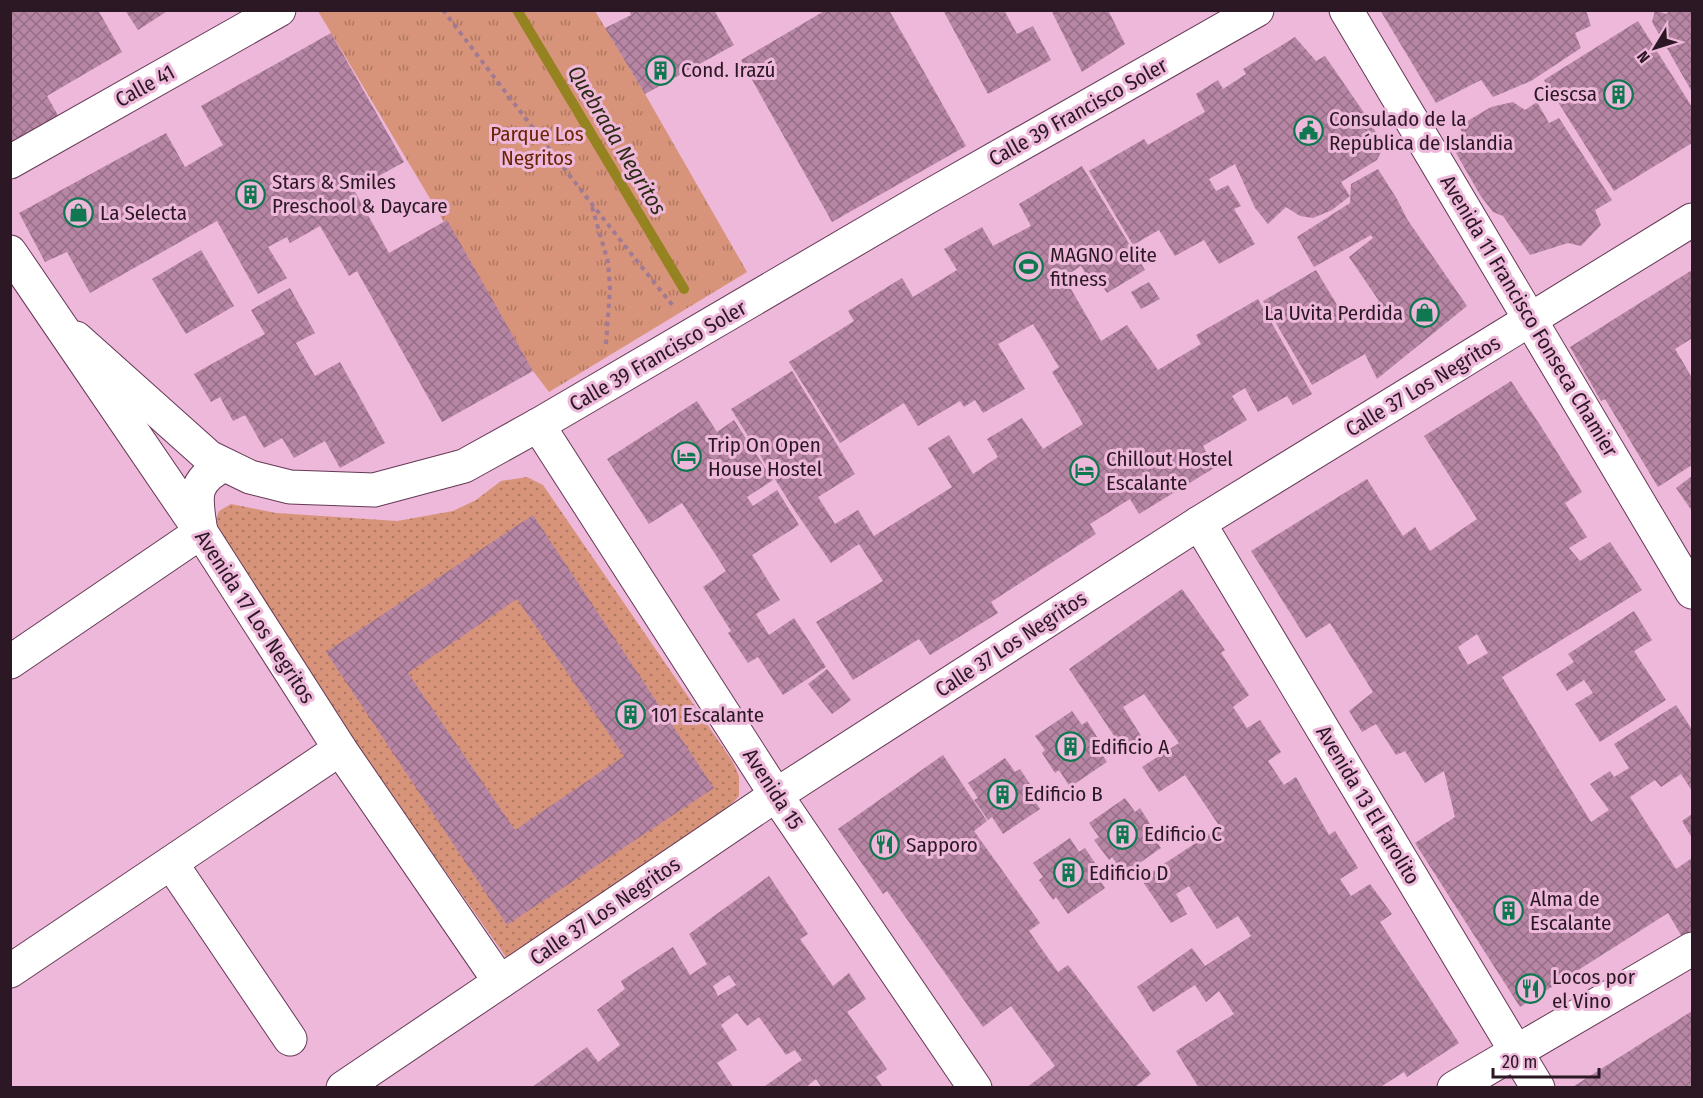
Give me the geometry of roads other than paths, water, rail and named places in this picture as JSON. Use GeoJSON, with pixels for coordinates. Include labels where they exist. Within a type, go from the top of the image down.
{"type":"FeatureCollection","features":[{"type":"Feature","properties":{"kind":"street","name":"Calle 41"},"geometry":{"type":"LineString","coordinates":[[10,162],[279,10]]}},
{"type":"Feature","properties":{"kind":"street","name":"Calle 39 Francisco Soler"},"geometry":{"type":"LineString","coordinates":[[56,321],[209,458],[250,477],[291,487],[374,490],[464,466],[538,426],[926,198],[1257,10]]}},
{"type":"Feature","properties":{"kind":"street","name":"Avenida 11 Francisco Fonseca Chamier"},"geometry":{"type":"LineString","coordinates":[[1346,10],[1692,592]]}},
{"type":"Feature","properties":{"kind":"street","name":"Calle 37 Los Negritos"},"geometry":{"type":"LineString","coordinates":[[344,1088],[776,795],[1199,523],[1692,220]]}},
{"type":"Feature","properties":{"kind":"street","name":"Avenida 17 Los Negritos"},"geometry":{"type":"LineString","coordinates":[[10,252],[201,532],[340,749],[500,982]]}},
{"type":"Feature","properties":{"kind":"street","name":"Avenida 15"},"geometry":{"type":"LineString","coordinates":[[538,426],[776,795],[975,1088]]}},
{"type":"Feature","properties":{"kind":"street"},"geometry":{"type":"LineString","coordinates":[[10,662],[201,532],[196,499],[201,482],[213,470],[224,465]]}},
{"type":"Feature","properties":{"kind":"street","name":"Avenida 13 El Farolito"},"geometry":{"type":"LineString","coordinates":[[1199,523],[1538,1088]]}},
{"type":"Feature","properties":{"kind":"street"},"geometry":{"type":"LineString","coordinates":[[10,971],[340,749]]}},
{"type":"Feature","properties":{"kind":"street"},"geometry":{"type":"LineString","coordinates":[[171,863],[290,1039]]}},
{"type":"Feature","properties":{"kind":"street"},"geometry":{"type":"LineString","coordinates":[[1454,1088],[1692,949]]}},
{"type":"Feature","properties":{"kind":"waterway","name":"Quebrada Negritos"},"geometry":{"type":"LineString","coordinates":[[517,10],[684,289]]}},
{"type":"Feature","properties":{"kind":"place","name":"Cond. Irazú"},"geometry":{"type":"Point","coordinates":[660,70]}},
{"type":"Feature","properties":{"kind":"place","name":"Ciescsa"},"geometry":{"type":"Point","coordinates":[1618,94]}},
{"type":"Feature","properties":{"kind":"place","name":"Consulado de la República de Islandia"},"geometry":{"type":"Point","coordinates":[1308,131]}},
{"type":"Feature","properties":{"kind":"place","name":"Stars & Smiles Preschool & Daycare"},"geometry":{"type":"Point","coordinates":[251,194]}},
{"type":"Feature","properties":{"kind":"place","name":"La Selecta"},"geometry":{"type":"Point","coordinates":[79,213]}},
{"type":"Feature","properties":{"kind":"place","name":"MAGNO elite fitness"},"geometry":{"type":"Point","coordinates":[1029,267]}},
{"type":"Feature","properties":{"kind":"place","name":"La Uvita Perdida"},"geometry":{"type":"Point","coordinates":[1424,313]}},
{"type":"Feature","properties":{"kind":"place","name":"Trip On Open House Hostel"},"geometry":{"type":"Point","coordinates":[687,457]}},
{"type":"Feature","properties":{"kind":"place","name":"Chillout Hostel Escalante"},"geometry":{"type":"Point","coordinates":[1085,471]}},
{"type":"Feature","properties":{"kind":"place","name":"101 Escalante"},"geometry":{"type":"Point","coordinates":[630,715]}},
{"type":"Feature","properties":{"kind":"place","name":"Edificio A"},"geometry":{"type":"Point","coordinates":[1070,747]}},
{"type":"Feature","properties":{"kind":"place","name":"Edificio B"},"geometry":{"type":"Point","coordinates":[1003,794]}},
{"type":"Feature","properties":{"kind":"place","name":"Edificio C"},"geometry":{"type":"Point","coordinates":[1123,834]}},
{"type":"Feature","properties":{"kind":"place","name":"Sapporo"},"geometry":{"type":"Point","coordinates":[885,845]}},
{"type":"Feature","properties":{"kind":"place","name":"Edificio D"},"geometry":{"type":"Point","coordinates":[1068,873]}},
{"type":"Feature","properties":{"kind":"place","name":"Alma de Escalante"},"geometry":{"type":"Point","coordinates":[1509,911]}},
{"type":"Feature","properties":{"kind":"place","name":"Locos por el Vino"},"geometry":{"type":"Point","coordinates":[1531,989]}},
{"type":"Feature","properties":{"kind":"park label","name":"Parque Los Negritos"},"geometry":{"type":"Point","coordinates":[537,146]}}]}
